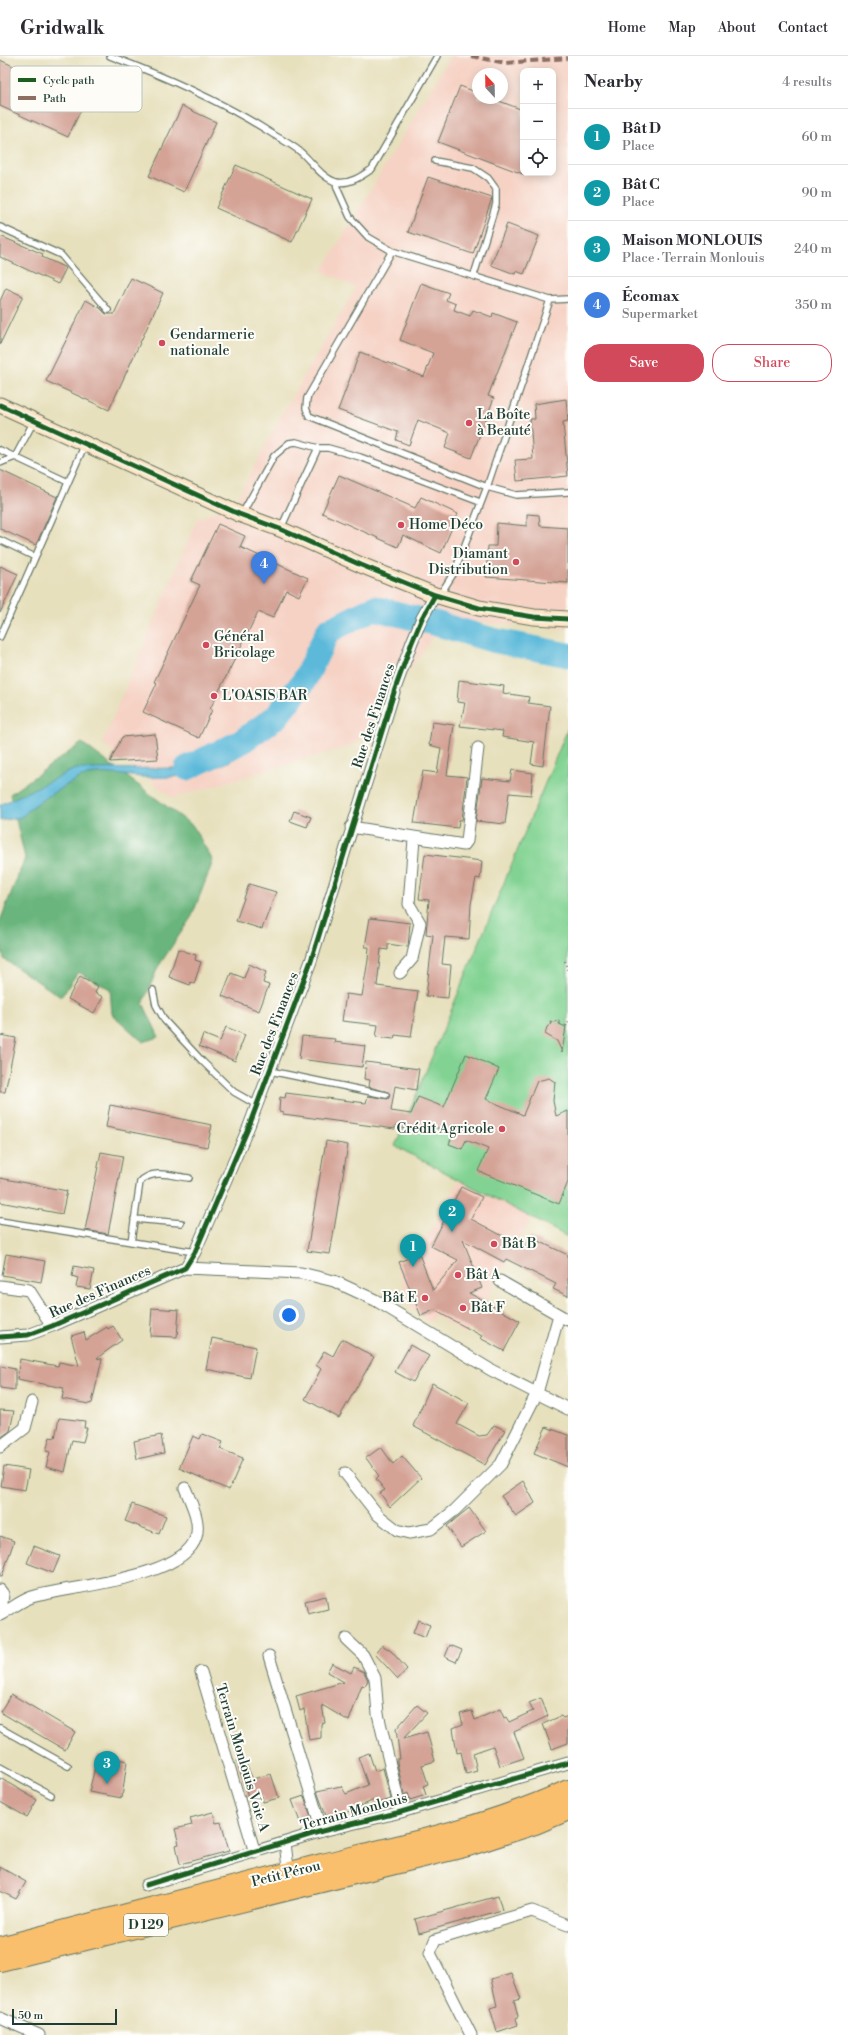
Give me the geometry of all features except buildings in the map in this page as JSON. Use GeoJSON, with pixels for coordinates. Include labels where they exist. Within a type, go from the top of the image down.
{"type":"FeatureCollection","features":[{"type":"Feature","properties":{"kind":"highway","name":"Petit Pérou"},"geometry":{"type":"LineString","coordinates":[[0,1961],[290,1881],[485,1821],[546,1800],[568,1790]]}},
{"type":"Feature","properties":{"kind":"highway","name":"Petit Pérou"},"geometry":{"type":"LineString","coordinates":[[0,1946],[290,1881],[468,1846],[535,1824],[568,1810]]}},
{"type":"Feature","properties":{"kind":"street"},"geometry":{"type":"LineString","coordinates":[[0,405],[241,515],[280,529],[361,565],[435,595],[479,608],[534,617],[568,619]]}},
{"type":"Feature","properties":{"kind":"street","name":"Rue des Finances"},"geometry":{"type":"LineString","coordinates":[[0,1337],[28,1335],[52,1326],[185,1268],[195,1252],[257,1105],[311,961],[351,827],[395,689],[417,630],[435,595]]}},
{"type":"Feature","properties":{"kind":"street"},"geometry":{"type":"LineString","coordinates":[[351,827],[414,839],[462,846],[466,844],[478,748]]}},
{"type":"Feature","properties":{"kind":"street"},"geometry":{"type":"LineString","coordinates":[[400,973],[412,959],[420,923],[409,904],[414,839]]}},
{"type":"Feature","properties":{"kind":"street"},"geometry":{"type":"LineString","coordinates":[[185,1268],[301,1273],[334,1281],[376,1300],[491,1370],[568,1409]]}},
{"type":"Feature","properties":{"kind":"street"},"geometry":{"type":"LineString","coordinates":[[345,1473],[378,1515],[397,1530],[409,1533],[431,1529],[455,1510],[501,1464],[537,1393],[563,1317],[500,1281]]}},
{"type":"Feature","properties":{"kind":"street"},"geometry":{"type":"LineString","coordinates":[[0,1286],[29,1290],[52,1326]]}},
{"type":"Feature","properties":{"kind":"street"},"geometry":{"type":"LineString","coordinates":[[0,1447],[25,1428],[32,1402]]}},
{"type":"Feature","properties":{"kind":"street"},"geometry":{"type":"LineString","coordinates":[[1,1615],[29,1598],[141,1574],[172,1562],[186,1553],[196,1538],[198,1523],[185,1488]]}},
{"type":"Feature","properties":{"kind":"street"},"geometry":{"type":"LineString","coordinates":[[0,1590],[3,1594],[1,1615]]}},
{"type":"Feature","properties":{"kind":"street"},"geometry":{"type":"LineString","coordinates":[[346,1639],[363,1655],[375,1678],[378,1714],[401,1812]]}},
{"type":"Feature","properties":{"kind":"street"},"geometry":{"type":"LineString","coordinates":[[269,1656],[322,1831]]}},
{"type":"Feature","properties":{"kind":"street","name":"Terrain Monlouis Voie A"},"geometry":{"type":"LineString","coordinates":[[200,1672],[255,1853]]}},
{"type":"Feature","properties":{"kind":"street","name":"Terrain Monlouis"},"geometry":{"type":"LineString","coordinates":[[146,1885],[255,1853],[322,1831],[401,1812],[568,1763]]}},
{"type":"Feature","properties":{"kind":"street","name":"Terrain Monlouis"},"geometry":{"type":"LineString","coordinates":[[285,1843],[290,1881]]}},
{"type":"Feature","properties":{"kind":"street"},"geometry":{"type":"LineString","coordinates":[[471,2035],[430,1953],[435,1940],[532,1911],[568,1925]]}},
{"type":"Feature","properties":{"kind":"street"},"geometry":{"type":"LineString","coordinates":[[0,1958],[3,1953],[27,1946],[59,1932]]}},
{"type":"Feature","properties":{"kind":"street"},"geometry":{"type":"LineString","coordinates":[[0,2018],[39,2035]]}},
{"type":"Feature","properties":{"kind":"lane"},"geometry":{"type":"LineString","coordinates":[[110,56],[138,66]]}},
{"type":"Feature","properties":{"kind":"lane"},"geometry":{"type":"LineString","coordinates":[[142,67],[202,94],[262,128],[303,154],[318,171],[336,182],[358,180],[372,169],[437,56]]}},
{"type":"Feature","properties":{"kind":"lane"},"geometry":{"type":"LineString","coordinates":[[435,161],[473,168],[488,178],[496,188],[496,204],[474,275]]}},
{"type":"Feature","properties":{"kind":"lane"},"geometry":{"type":"LineString","coordinates":[[336,182],[337,188],[350,217],[368,237],[392,251],[474,275],[550,300],[568,298]]}},
{"type":"Feature","properties":{"kind":"lane"},"geometry":{"type":"LineString","coordinates":[[0,227],[61,255],[108,310]]}},
{"type":"Feature","properties":{"kind":"lane"},"geometry":{"type":"LineString","coordinates":[[392,251],[308,398],[306,408],[309,416],[487,487],[516,495],[568,492]]}},
{"type":"Feature","properties":{"kind":"lane"},"geometry":{"type":"LineString","coordinates":[[435,595],[443,590],[455,571],[480,502],[487,487],[550,300]]}},
{"type":"Feature","properties":{"kind":"lane"},"geometry":{"type":"LineString","coordinates":[[0,463],[15,457],[34,420]]}},
{"type":"Feature","properties":{"kind":"lane"},"geometry":{"type":"LineString","coordinates":[[241,515],[274,456],[282,447],[289,443],[296,442],[318,448],[328,448],[360,457],[480,502]]}},
{"type":"Feature","properties":{"kind":"lane"},"geometry":{"type":"LineString","coordinates":[[0,637],[85,444]]}},
{"type":"Feature","properties":{"kind":"lane"},"geometry":{"type":"LineString","coordinates":[[280,529],[318,448]]}},
{"type":"Feature","properties":{"kind":"lane"},"geometry":{"type":"LineString","coordinates":[[0,450],[68,482]]}},
{"type":"Feature","properties":{"kind":"lane"},"geometry":{"type":"LineString","coordinates":[[0,540],[35,557]]}},
{"type":"Feature","properties":{"kind":"lane"},"geometry":{"type":"LineString","coordinates":[[153,990],[156,1004],[165,1021],[202,1061],[234,1092],[257,1105]]}},
{"type":"Feature","properties":{"kind":"lane"},"geometry":{"type":"LineString","coordinates":[[270,1071],[386,1095]]}},
{"type":"Feature","properties":{"kind":"lane"},"geometry":{"type":"LineString","coordinates":[[131,1242],[140,1182],[144,1177],[154,1173],[189,1178]]}},
{"type":"Feature","properties":{"kind":"lane"},"geometry":{"type":"LineString","coordinates":[[134,1218],[181,1223]]}},
{"type":"Feature","properties":{"kind":"lane"},"geometry":{"type":"LineString","coordinates":[[0,1221],[195,1252]]}},
{"type":"Feature","properties":{"kind":"lane"},"geometry":{"type":"LineString","coordinates":[[0,1728],[68,1766]]}},
{"type":"Feature","properties":{"kind":"lane"},"geometry":{"type":"LineString","coordinates":[[0,1767],[51,1795]]}},
{"type":"Feature","properties":{"kind":"path"},"geometry":{"type":"LineString","coordinates":[[565,961],[568,971]]}},
{"type":"Feature","properties":{"kind":"path"},"geometry":{"type":"LineString","coordinates":[[566,1026],[568,1021]]}},
{"type":"Feature","properties":{"kind":"shaded area"},"geometry":{"type":"Polygon","coordinates":[[[451,56],[568,56],[568,629],[446,619],[356,744],[173,798],[102,743],[197,519],[235,502],[285,409],[356,288],[322,271],[451,56]]]}},
{"type":"Feature","properties":{"kind":"shaded area"},"geometry":{"type":"Polygon","coordinates":[[[460,1180],[532,1218],[466,1335],[435,1315],[430,1323],[412,1309],[395,1261],[420,1249],[460,1180]]]}},
{"type":"Feature","properties":{"kind":"green space"},"geometry":{"type":"Polygon","coordinates":[[[568,728],[568,1237],[395,1146],[568,728]]]}},
{"type":"Feature","properties":{"kind":"green space"},"geometry":{"type":"Polygon","coordinates":[[[82,743],[193,826],[213,861],[192,916],[158,967],[143,1003],[159,1037],[143,1042],[112,1014],[110,989],[78,972],[61,997],[4,959],[0,941],[0,921],[25,858],[10,794],[82,743]]]}},
{"type":"Feature","properties":{"kind":"water"},"geometry":{"type":"Polygon","coordinates":[[[284,699],[294,704],[278,723],[246,751],[229,762],[210,770],[190,775],[143,777],[112,774],[89,775],[82,777],[58,790],[33,806],[21,817],[0,821],[0,805],[75,769],[182,768],[241,742],[278,712],[284,699]]]}},
{"type":"Feature","properties":{"kind":"waterway"},"geometry":{"type":"LineString","coordinates":[[187,768],[241,742],[277,716],[304,681],[328,631],[374,608],[438,624],[492,640],[568,655]]}},
{"type":"Feature","properties":{"kind":"marked path"},"geometry":{"type":"LineString","coordinates":[[471,56],[506,63],[568,58]]}},
{"type":"Feature","properties":{"kind":"cycle path"},"geometry":{"type":"LineString","coordinates":[[0,405],[239,514],[280,529],[361,565],[435,595],[479,608],[534,617],[568,619]]}},
{"type":"Feature","properties":{"kind":"cycle path"},"geometry":{"type":"LineString","coordinates":[[0,1337],[28,1335],[52,1326],[185,1268],[195,1252],[249,1126],[311,961],[395,689],[422,618],[435,595]]}},
{"type":"Feature","properties":{"kind":"cycle path"},"geometry":{"type":"LineString","coordinates":[[146,1885],[322,1831],[401,1812],[568,1763]]}},
{"type":"Feature","properties":{"kind":"place","name":"Gendarmerie nationale"},"geometry":{"type":"Point","coordinates":[162,343]}},
{"type":"Feature","properties":{"kind":"place","name":"La Boîte à Beauté"},"geometry":{"type":"Point","coordinates":[469,423]}},
{"type":"Feature","properties":{"kind":"place","name":"Home Déco"},"geometry":{"type":"Point","coordinates":[401,525]}},
{"type":"Feature","properties":{"kind":"place","name":"Diamant Distribution"},"geometry":{"type":"Point","coordinates":[516,562]}},
{"type":"Feature","properties":{"kind":"place","name":"Écomax"},"geometry":{"type":"Point","coordinates":[264,584]}},
{"type":"Feature","properties":{"kind":"place","name":"Général Bricolage"},"geometry":{"type":"Point","coordinates":[206,645]}},
{"type":"Feature","properties":{"kind":"place","name":"L'OASIS BAR"},"geometry":{"type":"Point","coordinates":[214,696]}},
{"type":"Feature","properties":{"kind":"place","name":"Crédit Agricole"},"geometry":{"type":"Point","coordinates":[502,1129]}},
{"type":"Feature","properties":{"kind":"place","name":"Bât C"},"geometry":{"type":"Point","coordinates":[452,1232]}},
{"type":"Feature","properties":{"kind":"place","name":"Bât B"},"geometry":{"type":"Point","coordinates":[494,1244]}},
{"type":"Feature","properties":{"kind":"place","name":"Bât D"},"geometry":{"type":"Point","coordinates":[413,1267]}},
{"type":"Feature","properties":{"kind":"place","name":"Bât A"},"geometry":{"type":"Point","coordinates":[458,1275]}},
{"type":"Feature","properties":{"kind":"place","name":"Bât E"},"geometry":{"type":"Point","coordinates":[425,1298]}},
{"type":"Feature","properties":{"kind":"place","name":"Bât F"},"geometry":{"type":"Point","coordinates":[463,1308]}},
{"type":"Feature","properties":{"kind":"place","name":"Maison MONLOUIS"},"geometry":{"type":"Point","coordinates":[107,1784]}}]}
